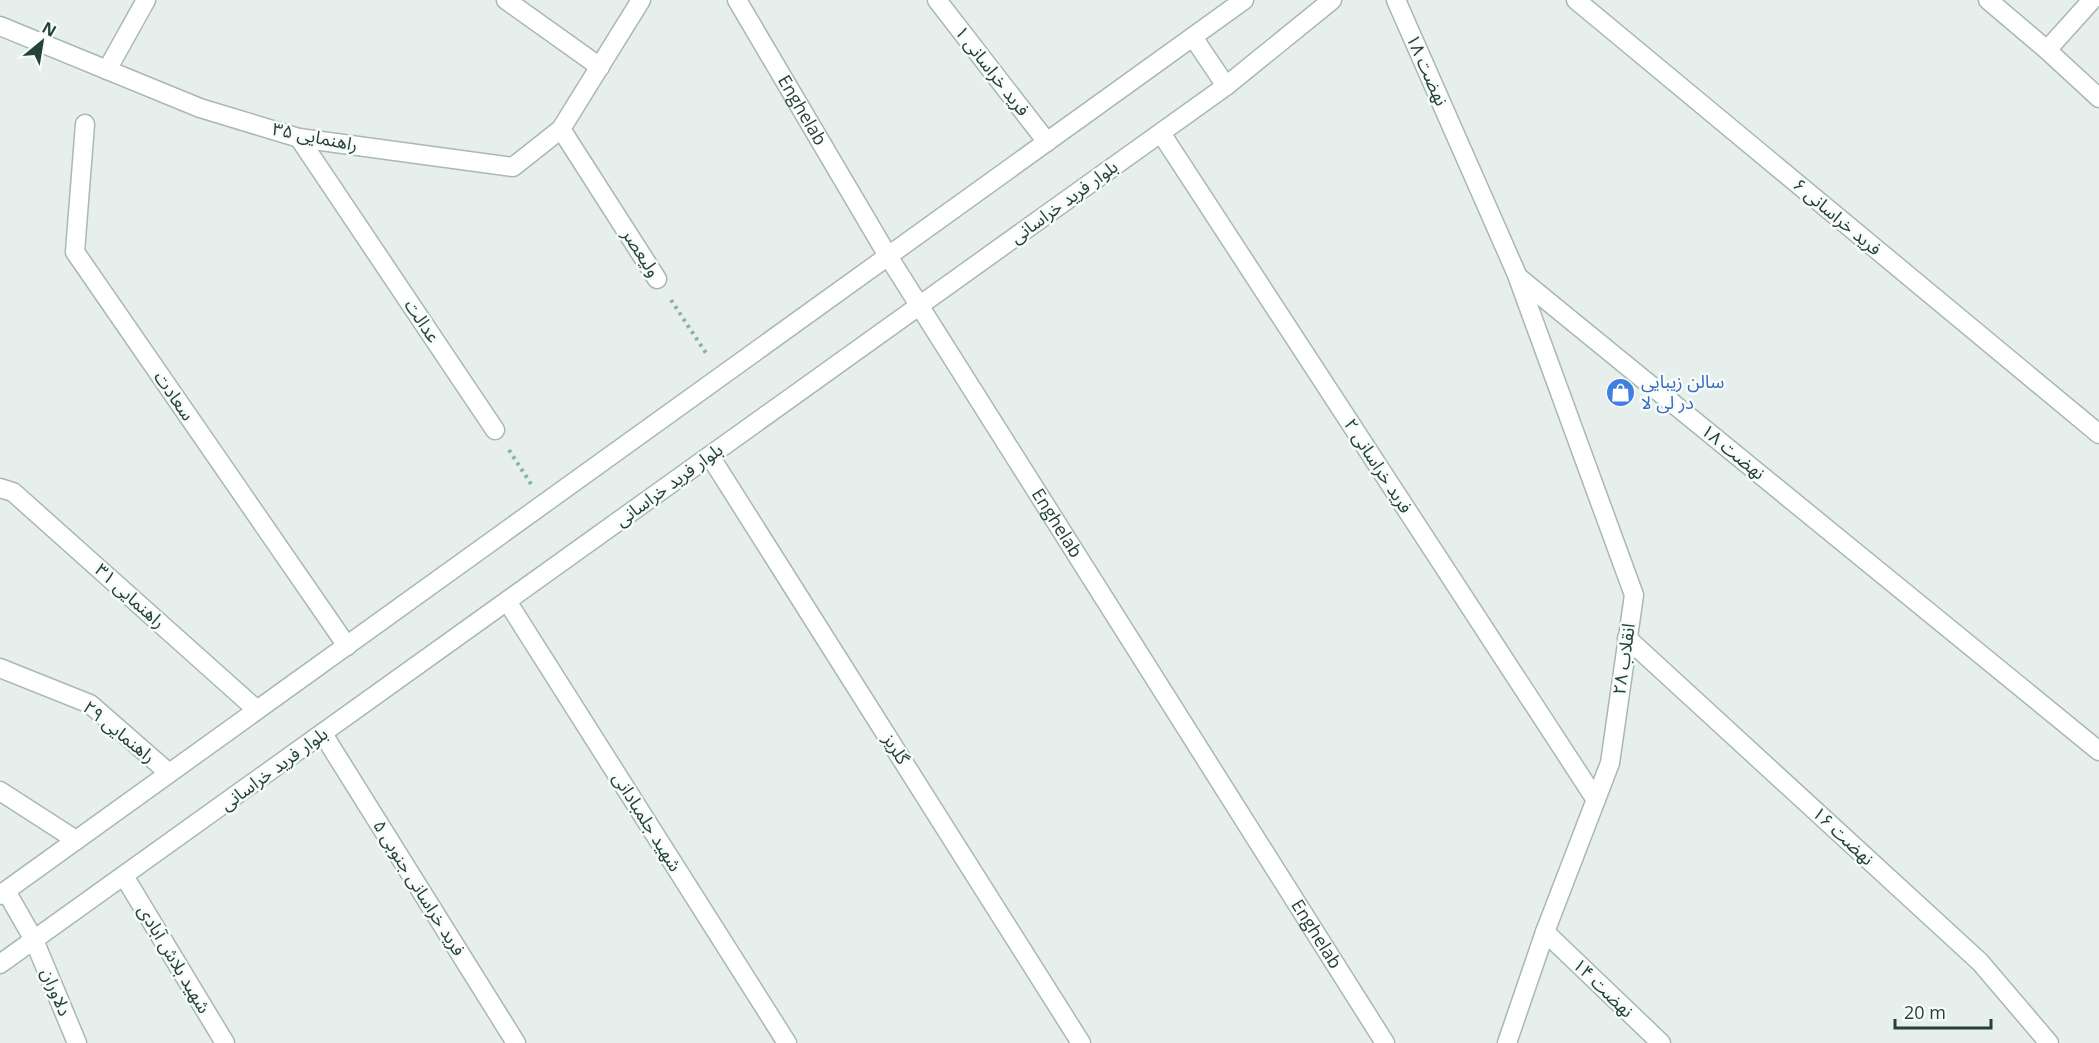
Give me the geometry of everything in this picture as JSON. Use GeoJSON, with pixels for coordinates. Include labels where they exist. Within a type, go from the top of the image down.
{"type":"FeatureCollection","features":[{"type":"Feature","properties":{"kind":"street"},"geometry":{"type":"LineString","coordinates":[[107,70],[146,0]]}},
{"type":"Feature","properties":{"kind":"street"},"geometry":{"type":"LineString","coordinates":[[506,0],[600,67]]}},
{"type":"Feature","properties":{"kind":"street","name":"راهنمایی ۳۵"},"geometry":{"type":"LineString","coordinates":[[0,26],[200,108],[299,138],[513,167],[561,129],[641,0]]}},
{"type":"Feature","properties":{"kind":"street","name":"Enghelab"},"geometry":{"type":"LineString","coordinates":[[737,0],[919,306],[1386,1043]]}},
{"type":"Feature","properties":{"kind":"street","name":"فرید خراسانی ۱"},"geometry":{"type":"LineString","coordinates":[[937,0],[1047,142]]}},
{"type":"Feature","properties":{"kind":"street","name":"بلوار فرید خراسانی"},"geometry":{"type":"LineString","coordinates":[[0,964],[1226,86],[1332,0]]}},
{"type":"Feature","properties":{"kind":"street","name":"نهضت ۱۸"},"geometry":{"type":"LineString","coordinates":[[1396,0],[1518,277],[2099,751]]}},
{"type":"Feature","properties":{"kind":"street","name":"فرید خراسانی ۶"},"geometry":{"type":"LineString","coordinates":[[1576,0],[2099,434]]}},
{"type":"Feature","properties":{"kind":"street"},"geometry":{"type":"LineString","coordinates":[[1988,0],[2099,98]]}},
{"type":"Feature","properties":{"kind":"street"},"geometry":{"type":"LineString","coordinates":[[2047,50],[2092,0]]}},
{"type":"Feature","properties":{"kind":"street"},"geometry":{"type":"LineString","coordinates":[[3,893],[1047,142],[1192,37],[1234,3]]}},
{"type":"Feature","properties":{"kind":"street"},"geometry":{"type":"LineString","coordinates":[[1192,37],[1226,86]]}},
{"type":"Feature","properties":{"kind":"street","name":"سعادت"},"geometry":{"type":"LineString","coordinates":[[85,124],[75,252],[346,646]]}},
{"type":"Feature","properties":{"kind":"street","name":"ولیعصر"},"geometry":{"type":"LineString","coordinates":[[561,129],[657,279]]}},
{"type":"Feature","properties":{"kind":"street","name":"فرید خراسانی ۲"},"geometry":{"type":"LineString","coordinates":[[1161,133],[1596,800]]}},
{"type":"Feature","properties":{"kind":"street","name":"عدالت"},"geometry":{"type":"LineString","coordinates":[[299,138],[495,430]]}},
{"type":"Feature","properties":{"kind":"street","name":"انقلاب ۲۸"},"geometry":{"type":"LineString","coordinates":[[1507,1043],[1545,932],[1610,763],[1634,595],[1518,277]]}},
{"type":"Feature","properties":{"kind":"street","name":"گلریز"},"geometry":{"type":"LineString","coordinates":[[710,456],[1082,1043]]}},
{"type":"Feature","properties":{"kind":"street","name":"راهنمایی ۳۱"},"geometry":{"type":"LineString","coordinates":[[0,488],[13,492],[257,710]]}},
{"type":"Feature","properties":{"kind":"street","name":"شهید جلمبادانی"},"geometry":{"type":"LineString","coordinates":[[507,602],[787,1043]]}},
{"type":"Feature","properties":{"kind":"street","name":"نهضت ۱۶"},"geometry":{"type":"LineString","coordinates":[[1627,638],[1980,962],[2049,1043]]}},
{"type":"Feature","properties":{"kind":"street","name":"راهنمایی ۲۹"},"geometry":{"type":"LineString","coordinates":[[0,668],[90,704],[169,773]]}},
{"type":"Feature","properties":{"kind":"street","name":"فرید خراسانی جنوبی ۵"},"geometry":{"type":"LineString","coordinates":[[322,734],[516,1043]]}},
{"type":"Feature","properties":{"kind":"street"},"geometry":{"type":"LineString","coordinates":[[0,791],[76,840]]}},
{"type":"Feature","properties":{"kind":"street","name":"شهید بلاش آبادی"},"geometry":{"type":"LineString","coordinates":[[124,876],[225,1043]]}},
{"type":"Feature","properties":{"kind":"street","name":"دلاوران"},"geometry":{"type":"LineString","coordinates":[[3,893],[34,940],[77,1043]]}},
{"type":"Feature","properties":{"kind":"street","name":"نهضت ۱۴"},"geometry":{"type":"LineString","coordinates":[[1545,932],[1661,1043]]}},
{"type":"Feature","properties":{"kind":"path","name":"ولیعصر"},"geometry":{"type":"LineString","coordinates":[[657,279],[721,376]]}},
{"type":"Feature","properties":{"kind":"path"},"geometry":{"type":"LineString","coordinates":[[495,430],[544,503]]}},
{"type":"Feature","properties":{"kind":"place","name":"سالن زیبایی در لی لا"},"geometry":{"type":"Point","coordinates":[1620,392]}}]}
